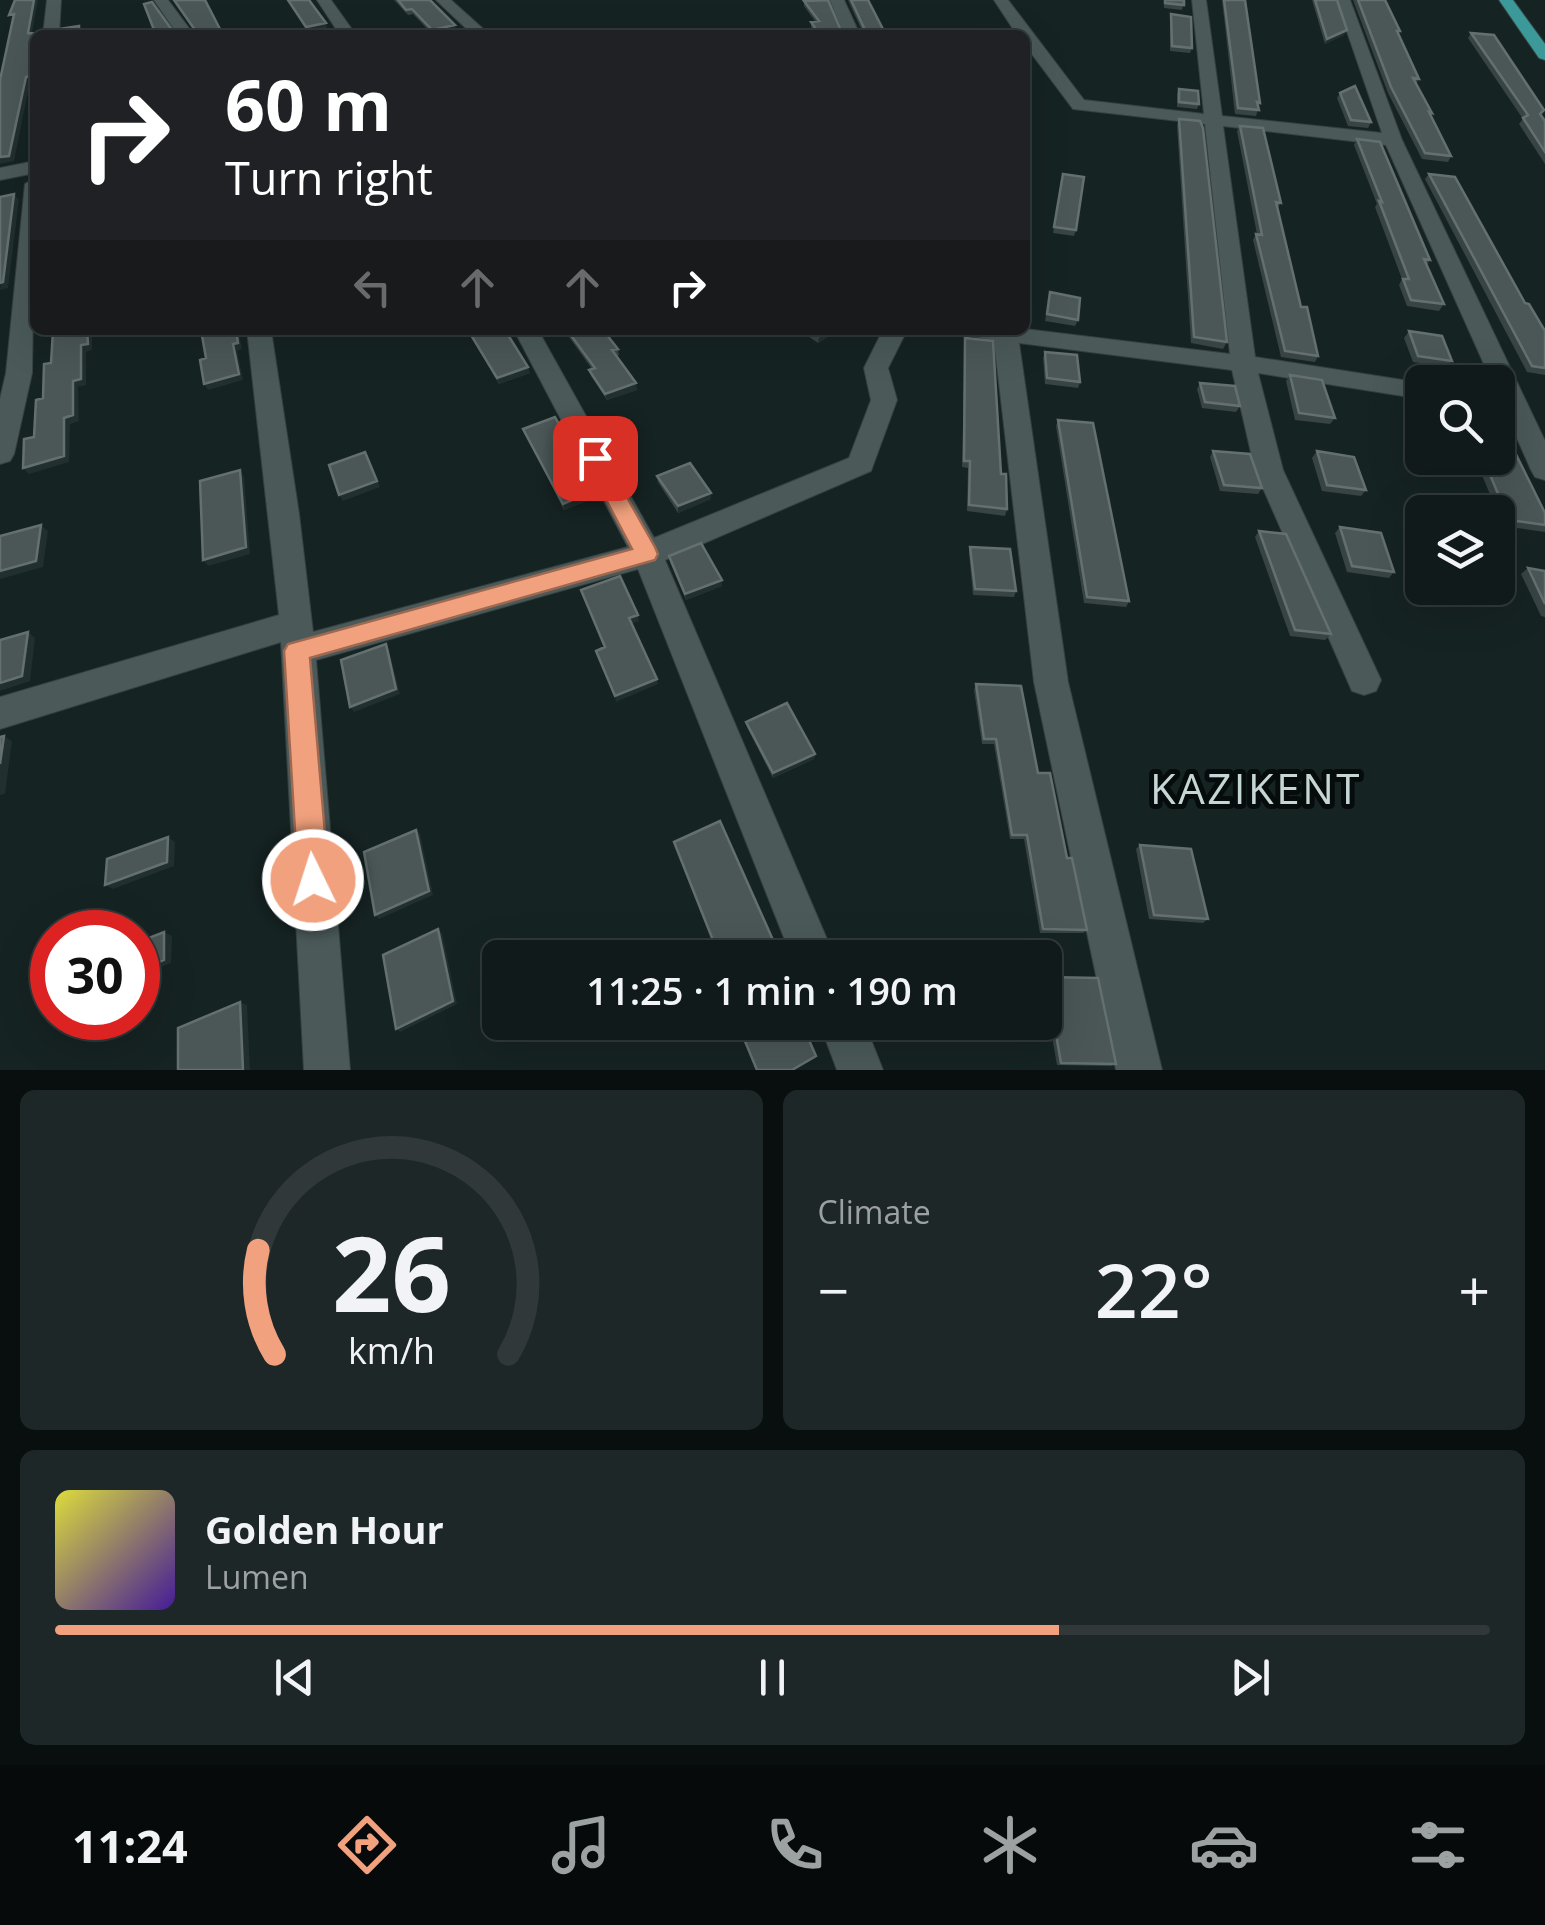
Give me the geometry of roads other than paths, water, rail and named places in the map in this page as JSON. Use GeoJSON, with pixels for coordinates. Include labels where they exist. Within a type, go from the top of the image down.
{"type":"FeatureCollection","features":[{"type":"Feature","properties":{"kind":"main road"},"geometry":{"type":"LineString","coordinates":[[1506,0],[1545,54]]}},
{"type":"Feature","properties":{"kind":"street"},"geometry":{"type":"LineString","coordinates":[[51,30],[54,0]]}},
{"type":"Feature","properties":{"kind":"street"},"geometry":{"type":"LineString","coordinates":[[161,0],[182,30]]}},
{"type":"Feature","properties":{"kind":"street"},"geometry":{"type":"LineString","coordinates":[[324,0],[345,30]]}},
{"type":"Feature","properties":{"kind":"street"},"geometry":{"type":"LineString","coordinates":[[443,0],[476,30]]}},
{"type":"Feature","properties":{"kind":"street"},"geometry":{"type":"LineString","coordinates":[[837,0],[850,30]]}},
{"type":"Feature","properties":{"kind":"street"},"geometry":{"type":"LineString","coordinates":[[1002,0],[1022,30]]}},
{"type":"Feature","properties":{"kind":"street"},"geometry":{"type":"LineString","coordinates":[[1199,0],[1243,363],[1269,470],[1364,680]]}},
{"type":"Feature","properties":{"kind":"street"},"geometry":{"type":"LineString","coordinates":[[1344,0],[1393,140],[1489,365]]}},
{"type":"Feature","properties":{"kind":"street"},"geometry":{"type":"LineString","coordinates":[[1030,41],[1080,105],[1393,140]]}},
{"type":"Feature","properties":{"kind":"street"},"geometry":{"type":"LineString","coordinates":[[0,174],[30,168]]}},
{"type":"Feature","properties":{"kind":"street"},"geometry":{"type":"LineString","coordinates":[[0,454],[19,373],[30,243]]}},
{"type":"Feature","properties":{"kind":"street"},"geometry":{"type":"LineString","coordinates":[[260,335],[272,405],[295,637],[327,1070]]}},
{"type":"Feature","properties":{"kind":"street"},"geometry":{"type":"LineString","coordinates":[[529,335],[647,554],[807,940]]}},
{"type":"Feature","properties":{"kind":"street"},"geometry":{"type":"LineString","coordinates":[[0,713],[295,637],[647,554],[861,464],[884,400],[876,368],[893,335]]}},
{"type":"Feature","properties":{"kind":"street"},"geometry":{"type":"LineString","coordinates":[[996,335],[1052,682],[1139,1070]]}},
{"type":"Feature","properties":{"kind":"street"},"geometry":{"type":"LineString","coordinates":[[1026,335],[1405,388]]}},
{"type":"Feature","properties":{"kind":"street"},"geometry":{"type":"LineString","coordinates":[[1515,406],[1545,411]]}},
{"type":"Feature","properties":{"kind":"street"},"geometry":{"type":"LineString","coordinates":[[1515,419],[1545,470]]}},
{"type":"Feature","properties":{"kind":"street"},"geometry":{"type":"LineString","coordinates":[[848,1040],[860,1070]]}},
{"type":"Feature","properties":{"kind":"district","name":"KAZIKENT"},"geometry":{"type":"Point","coordinates":[1256,789]}}]}
